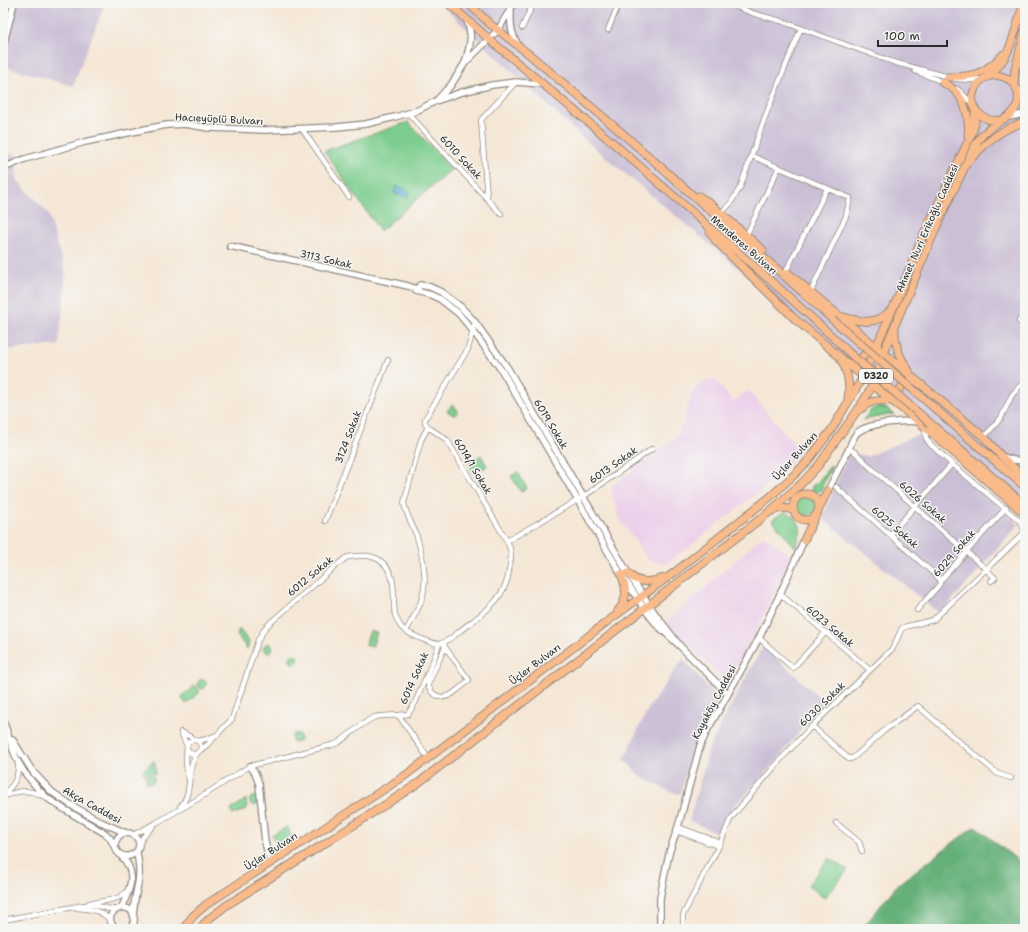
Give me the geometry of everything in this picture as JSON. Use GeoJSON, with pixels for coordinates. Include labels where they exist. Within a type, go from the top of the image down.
{"type":"FeatureCollection","features":[{"type":"Feature","properties":{"kind":"main road","name":"Menderes Bulvarı"},"geometry":{"type":"LineString","coordinates":[[448,3],[541,84],[612,142],[823,328],[925,424],[1024,510]]}},
{"type":"Feature","properties":{"kind":"main road"},"geometry":{"type":"LineString","coordinates":[[468,3],[490,24],[530,55],[677,182],[712,205],[719,215],[810,291],[835,317],[862,335],[912,376],[984,438],[1025,478]]}},
{"type":"Feature","properties":{"kind":"main road"},"geometry":{"type":"LineString","coordinates":[[985,77],[995,75],[1002,76],[1009,79],[1015,86],[1018,94],[1017,107],[1013,113],[1005,119],[996,121],[986,119],[978,113],[974,107],[972,99],[975,87],[979,82],[985,77],[992,73],[1001,64],[1006,55],[1024,3]]}},
{"type":"Feature","properties":{"kind":"main road"},"geometry":{"type":"LineString","coordinates":[[1015,86],[1015,69],[1025,31]]}},
{"type":"Feature","properties":{"kind":"main road"},"geometry":{"type":"LineString","coordinates":[[1025,35],[1023,57],[1025,75]]}},
{"type":"Feature","properties":{"kind":"main road"},"geometry":{"type":"LineString","coordinates":[[948,77],[966,76],[983,71],[998,60],[1010,46]]}},
{"type":"Feature","properties":{"kind":"main road"},"geometry":{"type":"LineString","coordinates":[[942,82],[958,94],[964,105],[968,127],[966,146]]}},
{"type":"Feature","properties":{"kind":"main road","name":"Ahmet Nuri Erikoğlu Caddesi"},"geometry":{"type":"LineString","coordinates":[[863,377],[922,236],[966,146],[975,124],[974,107]]}},
{"type":"Feature","properties":{"kind":"main road","name":"Ahmet Nuri Erikoğlu Caddesi"},"geometry":{"type":"LineString","coordinates":[[873,385],[883,352],[939,221],[976,143],[994,125],[1005,119]]}},
{"type":"Feature","properties":{"kind":"main road"},"geometry":{"type":"LineString","coordinates":[[965,166],[977,152],[993,138],[1006,129],[1025,122]]}},
{"type":"Feature","properties":{"kind":"main road","name":"Menderes Bulvarı"},"geometry":{"type":"LineString","coordinates":[[719,215],[788,279],[835,317],[939,412],[1025,487]]}},
{"type":"Feature","properties":{"kind":"main road"},"geometry":{"type":"LineString","coordinates":[[706,225],[716,241],[795,319],[892,401],[925,424]]}},
{"type":"Feature","properties":{"kind":"main road"},"geometry":{"type":"LineString","coordinates":[[835,317],[869,322],[883,317],[892,308]]}},
{"type":"Feature","properties":{"kind":"main road"},"geometry":{"type":"LineString","coordinates":[[896,323],[895,338],[897,349],[912,376]]}},
{"type":"Feature","properties":{"kind":"main road"},"geometry":{"type":"LineString","coordinates":[[838,356],[846,362],[857,361],[863,357],[866,351],[865,342],[862,335]]}},
{"type":"Feature","properties":{"kind":"main road"},"geometry":{"type":"LineString","coordinates":[[838,356],[843,364],[849,381],[847,405]]}},
{"type":"Feature","properties":{"kind":"main road","name":"Üçler Bulvarı"},"geometry":{"type":"LineString","coordinates":[[183,929],[193,916],[203,907],[406,775],[608,621],[675,572],[777,492],[806,462],[832,429],[863,377]]}},
{"type":"Feature","properties":{"kind":"main road"},"geometry":{"type":"LineString","coordinates":[[900,407],[898,393],[900,388],[909,382],[914,381],[921,384]]}},
{"type":"Feature","properties":{"kind":"main road"},"geometry":{"type":"LineString","coordinates":[[199,929],[218,911],[417,784],[768,513],[818,466],[857,411],[873,385]]}},
{"type":"Feature","properties":{"kind":"main road"},"geometry":{"type":"LineString","coordinates":[[857,411],[872,401],[892,401]]}},
{"type":"Feature","properties":{"kind":"main road"},"geometry":{"type":"LineString","coordinates":[[801,518],[813,518],[819,507],[816,499],[807,489],[808,477]]}},
{"type":"Feature","properties":{"kind":"main road"},"geometry":{"type":"LineString","coordinates":[[804,540],[805,531],[801,518],[794,511],[793,505],[800,495],[804,494],[817,496],[827,490]]}},
{"type":"Feature","properties":{"kind":"main road"},"geometry":{"type":"LineString","coordinates":[[804,540],[827,490]]}},
{"type":"Feature","properties":{"kind":"main road"},"geometry":{"type":"LineString","coordinates":[[768,513],[783,508],[794,511]]}},
{"type":"Feature","properties":{"kind":"main road"},"geometry":{"type":"LineString","coordinates":[[608,621],[620,609],[626,595],[625,574],[643,582],[658,580],[675,572]]}},
{"type":"Feature","properties":{"kind":"street"},"geometry":{"type":"LineString","coordinates":[[3,46],[14,3]]}},
{"type":"Feature","properties":{"kind":"street"},"geometry":{"type":"LineString","coordinates":[[479,3],[487,3]]}},
{"type":"Feature","properties":{"kind":"street"},"geometry":{"type":"LineString","coordinates":[[436,101],[451,85],[465,63],[498,30],[514,3]]}},
{"type":"Feature","properties":{"kind":"street"},"geometry":{"type":"LineString","coordinates":[[522,28],[532,3]]}},
{"type":"Feature","properties":{"kind":"street"},"geometry":{"type":"LineString","coordinates":[[608,30],[619,3]]}},
{"type":"Feature","properties":{"kind":"street"},"geometry":{"type":"LineString","coordinates":[[727,3],[755,14],[802,28],[906,66],[960,80],[978,80],[985,77]]}},
{"type":"Feature","properties":{"kind":"street"},"geometry":{"type":"LineString","coordinates":[[511,9],[511,26],[514,39],[518,46]]}},
{"type":"Feature","properties":{"kind":"street"},"geometry":{"type":"LineString","coordinates":[[465,63],[471,38],[467,20]]}},
{"type":"Feature","properties":{"kind":"street"},"geometry":{"type":"LineString","coordinates":[[719,215],[730,204],[740,188],[765,116],[802,28]]}},
{"type":"Feature","properties":{"kind":"street"},"geometry":{"type":"LineString","coordinates":[[906,66],[958,90],[974,107]]}},
{"type":"Feature","properties":{"kind":"street"},"geometry":{"type":"LineString","coordinates":[[486,198],[481,120],[516,82]]}},
{"type":"Feature","properties":{"kind":"street","name":"Hacıeyüplü Bulvarı"},"geometry":{"type":"LineString","coordinates":[[3,169],[25,159],[85,142],[167,125],[185,124],[209,128],[265,130],[336,127],[366,124],[408,113],[462,92],[492,85],[516,82],[541,84]]}},
{"type":"Feature","properties":{"kind":"street"},"geometry":{"type":"LineString","coordinates":[[1015,86],[1025,97]]}},
{"type":"Feature","properties":{"kind":"street","name":"6010 Sokak"},"geometry":{"type":"LineString","coordinates":[[408,113],[500,214]]}},
{"type":"Feature","properties":{"kind":"street"},"geometry":{"type":"LineString","coordinates":[[1005,119],[1025,114]]}},
{"type":"Feature","properties":{"kind":"street"},"geometry":{"type":"LineString","coordinates":[[302,129],[348,197]]}},
{"type":"Feature","properties":{"kind":"street"},"geometry":{"type":"LineString","coordinates":[[752,156],[850,198],[846,216],[810,291]]}},
{"type":"Feature","properties":{"kind":"street"},"geometry":{"type":"LineString","coordinates":[[746,236],[779,167]]}},
{"type":"Feature","properties":{"kind":"street"},"geometry":{"type":"LineString","coordinates":[[786,271],[827,189]]}},
{"type":"Feature","properties":{"kind":"street","name":"3113 Sokak"},"geometry":{"type":"LineString","coordinates":[[230,246],[418,289]]}},
{"type":"Feature","properties":{"kind":"street","name":"6019 Sokak"},"geometry":{"type":"LineString","coordinates":[[418,289],[430,287],[441,292],[461,307],[475,322],[507,367],[583,497],[625,574]]}},
{"type":"Feature","properties":{"kind":"street","name":"6019 Sokak"},"geometry":{"type":"LineString","coordinates":[[418,289],[444,301],[458,313],[473,331],[502,370],[577,500],[657,625],[728,694]]}},
{"type":"Feature","properties":{"kind":"street"},"geometry":{"type":"LineString","coordinates":[[1019,321],[1025,327]]}},
{"type":"Feature","properties":{"kind":"street"},"geometry":{"type":"LineString","coordinates":[[475,322],[468,349],[425,419],[428,427],[421,440],[404,503],[420,550],[424,577],[424,591],[420,603],[406,631],[433,643],[442,645],[469,680],[451,695],[440,697],[431,692],[428,684],[442,645],[493,605],[506,583],[512,554],[507,541],[583,497]]}},
{"type":"Feature","properties":{"kind":"street","name":"3124 Sokak"},"geometry":{"type":"LineString","coordinates":[[325,521],[388,360]]}},
{"type":"Feature","properties":{"kind":"street"},"geometry":{"type":"LineString","coordinates":[[984,438],[1000,418],[1012,395],[1025,380]]}},
{"type":"Feature","properties":{"kind":"street"},"geometry":{"type":"LineString","coordinates":[[827,490],[839,460],[849,449],[856,434],[864,429],[902,421],[925,424],[926,438],[930,444],[1006,508],[1021,522],[1024,530]]}},
{"type":"Feature","properties":{"kind":"street","name":"6014/1 Sokak"},"geometry":{"type":"LineString","coordinates":[[428,427],[446,440],[507,541]]}},
{"type":"Feature","properties":{"kind":"street","name":"6013 Sokak"},"geometry":{"type":"LineString","coordinates":[[583,497],[652,449]]}},
{"type":"Feature","properties":{"kind":"street","name":"6026 Sokak"},"geometry":{"type":"LineString","coordinates":[[849,449],[855,452],[986,569]]}},
{"type":"Feature","properties":{"kind":"street"},"geometry":{"type":"LineString","coordinates":[[1002,456],[1013,460],[1025,461]]}},
{"type":"Feature","properties":{"kind":"street"},"geometry":{"type":"LineString","coordinates":[[890,535],[952,464]]}},
{"type":"Feature","properties":{"kind":"street","name":"6025 Sokak"},"geometry":{"type":"LineString","coordinates":[[836,487],[941,580]]}},
{"type":"Feature","properties":{"kind":"street","name":"6029 Sokak"},"geometry":{"type":"LineString","coordinates":[[917,610],[939,585],[941,580],[1006,508]]}},
{"type":"Feature","properties":{"kind":"street"},"geometry":{"type":"LineString","coordinates":[[1024,510],[1025,520]]}},
{"type":"Feature","properties":{"kind":"street","name":"6030 Sokak"},"geometry":{"type":"LineString","coordinates":[[683,929],[683,914],[720,844],[727,826],[736,812],[781,759],[812,726],[894,648],[902,628],[933,620],[1024,530]]}},
{"type":"Feature","properties":{"kind":"street","name":"Kayaköy Caddesi"},"geometry":{"type":"LineString","coordinates":[[660,929],[660,898],[670,850],[700,746],[759,638],[804,540]]}},
{"type":"Feature","properties":{"kind":"street","name":"6012 Sokak"},"geometry":{"type":"LineString","coordinates":[[175,812],[185,802],[187,797],[192,761],[198,751],[207,745],[229,723],[234,714],[258,640],[265,628],[317,582],[347,558],[354,556],[369,556],[382,561],[392,577],[394,609],[397,622],[406,631]]}},
{"type":"Feature","properties":{"kind":"street"},"geometry":{"type":"LineString","coordinates":[[986,569],[995,578],[991,581]]}},
{"type":"Feature","properties":{"kind":"street","name":"6023 Sokak"},"geometry":{"type":"LineString","coordinates":[[780,594],[870,670]]}},
{"type":"Feature","properties":{"kind":"street"},"geometry":{"type":"LineString","coordinates":[[759,638],[792,668],[825,633]]}},
{"type":"Feature","properties":{"kind":"street","name":"6014 Sokak"},"geometry":{"type":"LineString","coordinates":[[133,834],[156,823],[196,800],[245,768],[338,743],[376,717],[408,714],[415,703],[435,656],[442,645]]}},
{"type":"Feature","properties":{"kind":"street"},"geometry":{"type":"LineString","coordinates":[[812,726],[850,759],[885,730],[918,706],[998,774],[1011,778]]}},
{"type":"Feature","properties":{"kind":"street"},"geometry":{"type":"LineString","coordinates":[[399,716],[428,758]]}},
{"type":"Feature","properties":{"kind":"street","name":"Akça Caddesi"},"geometry":{"type":"LineString","coordinates":[[3,720],[18,762],[39,790],[47,798],[64,810],[106,834],[117,851],[126,861],[130,869],[131,877],[129,888],[122,907]]}},
{"type":"Feature","properties":{"kind":"street"},"geometry":{"type":"LineString","coordinates":[[181,732],[189,736],[196,740],[200,744],[198,751],[194,754],[189,752],[181,732]]}},
{"type":"Feature","properties":{"kind":"street","name":"Akça Caddesi"},"geometry":{"type":"LineString","coordinates":[[8,734],[33,772],[52,792],[71,805],[111,827],[133,834]]}},
{"type":"Feature","properties":{"kind":"street","name":"6012 Sokak"},"geometry":{"type":"LineString","coordinates":[[189,779],[186,759],[187,746],[189,742],[215,736]]}},
{"type":"Feature","properties":{"kind":"street"},"geometry":{"type":"LineString","coordinates":[[3,796],[14,785],[19,769],[18,762]]}},
{"type":"Feature","properties":{"kind":"street"},"geometry":{"type":"LineString","coordinates":[[250,766],[256,773],[259,784],[264,840],[270,863]]}},
{"type":"Feature","properties":{"kind":"street"},"geometry":{"type":"LineString","coordinates":[[3,796],[29,791],[47,798]]}},
{"type":"Feature","properties":{"kind":"street","name":"6014 Sokak"},"geometry":{"type":"LineString","coordinates":[[138,850],[144,837],[156,823]]}},
{"type":"Feature","properties":{"kind":"street"},"geometry":{"type":"LineString","coordinates":[[836,824],[859,842],[862,851]]}},
{"type":"Feature","properties":{"kind":"street"},"geometry":{"type":"LineString","coordinates":[[677,829],[716,841],[720,844]]}},
{"type":"Feature","properties":{"kind":"street","name":"Akça Caddesi"},"geometry":{"type":"LineString","coordinates":[[115,848],[118,836],[126,833]]}},
{"type":"Feature","properties":{"kind":"street"},"geometry":{"type":"LineString","coordinates":[[133,834],[138,840],[139,876],[133,914],[137,929]]}},
{"type":"Feature","properties":{"kind":"street"},"geometry":{"type":"LineString","coordinates":[[120,854],[127,857],[134,854],[138,850]]}},
{"type":"Feature","properties":{"kind":"street"},"geometry":{"type":"LineString","coordinates":[[4,920],[117,898],[125,894],[129,888]]}},
{"type":"Feature","properties":{"kind":"street"},"geometry":{"type":"LineString","coordinates":[[79,905],[93,905],[115,910]]}},
{"type":"Feature","properties":{"kind":"street"},"geometry":{"type":"LineString","coordinates":[[111,923],[111,916],[115,910],[122,907],[128,909],[133,914]]}},
{"type":"Feature","properties":{"kind":"street"},"geometry":{"type":"LineString","coordinates":[[68,908],[85,908],[95,910],[104,914],[116,929]]}},
{"type":"Feature","properties":{"kind":"street"},"geometry":{"type":"LineString","coordinates":[[129,929],[134,920]]}},
{"type":"Feature","properties":{"kind":"shaded area"},"geometry":{"type":"Polygon","coordinates":[[[3,3],[105,3],[73,86],[3,66],[3,3]]]}},
{"type":"Feature","properties":{"kind":"shaded area"},"geometry":{"type":"Polygon","coordinates":[[[439,3],[1025,3],[1025,509],[584,139],[439,3]]]}},
{"type":"Feature","properties":{"kind":"shaded area"},"geometry":{"type":"Polygon","coordinates":[[[3,153],[16,154],[17,180],[48,213],[66,274],[59,345],[3,350],[3,153]]]}},
{"type":"Feature","properties":{"kind":"shaded area"},"geometry":{"type":"Polygon","coordinates":[[[715,379],[733,402],[749,391],[801,452],[772,481],[667,564],[648,560],[619,518],[612,493],[612,486],[679,435],[691,395],[699,383],[715,379]]]}},
{"type":"Feature","properties":{"kind":"shaded area"},"geometry":{"type":"Polygon","coordinates":[[[916,435],[1019,524],[940,614],[822,518],[849,453],[869,456],[916,435]]]}},
{"type":"Feature","properties":{"kind":"shaded area"},"geometry":{"type":"Polygon","coordinates":[[[763,536],[792,555],[756,632],[727,683],[666,623],[763,536]]]}},
{"type":"Feature","properties":{"kind":"shaded area"},"geometry":{"type":"Polygon","coordinates":[[[763,646],[825,704],[791,742],[777,761],[729,812],[717,833],[689,821],[709,749],[763,646]]]}},
{"type":"Feature","properties":{"kind":"shaded area"},"geometry":{"type":"Polygon","coordinates":[[[683,659],[719,700],[700,732],[680,794],[671,792],[640,776],[624,759],[648,709],[683,659]]]}},
{"type":"Feature","properties":{"kind":"green space"},"geometry":{"type":"Polygon","coordinates":[[[408,122],[452,169],[380,231],[324,151],[408,122]]]}},
{"type":"Feature","properties":{"kind":"green space"},"geometry":{"type":"Polygon","coordinates":[[[453,404],[458,411],[455,416],[447,411],[453,404]]]}},
{"type":"Feature","properties":{"kind":"green space"},"geometry":{"type":"Polygon","coordinates":[[[877,407],[886,408],[894,414],[863,420],[871,410],[877,407]]]}},
{"type":"Feature","properties":{"kind":"green space"},"geometry":{"type":"Polygon","coordinates":[[[481,455],[487,466],[474,474],[468,463],[481,455]]]}},
{"type":"Feature","properties":{"kind":"green space"},"geometry":{"type":"Polygon","coordinates":[[[831,465],[832,466],[823,484],[822,490],[817,492],[811,490],[812,486],[817,483],[831,465]]]}},
{"type":"Feature","properties":{"kind":"green space"},"geometry":{"type":"Polygon","coordinates":[[[518,472],[527,488],[521,492],[511,476],[518,472]]]}},
{"type":"Feature","properties":{"kind":"green space"},"geometry":{"type":"Polygon","coordinates":[[[806,496],[813,499],[816,506],[813,513],[806,516],[799,513],[796,506],[799,499],[806,496]]]}},
{"type":"Feature","properties":{"kind":"green space"},"geometry":{"type":"Polygon","coordinates":[[[784,512],[794,517],[799,523],[801,530],[800,536],[795,547],[772,520],[784,512]]]}},
{"type":"Feature","properties":{"kind":"green space"},"geometry":{"type":"Polygon","coordinates":[[[239,629],[249,642],[247,649],[237,635],[239,629]]]}},
{"type":"Feature","properties":{"kind":"green space"},"geometry":{"type":"Polygon","coordinates":[[[370,631],[377,633],[372,647],[365,645],[370,631]]]}},
{"type":"Feature","properties":{"kind":"green space"},"geometry":{"type":"Polygon","coordinates":[[[268,643],[273,648],[268,653],[263,648],[268,643]]]}},
{"type":"Feature","properties":{"kind":"green space"},"geometry":{"type":"Polygon","coordinates":[[[294,654],[299,659],[294,664],[289,659],[294,654]]]}},
{"type":"Feature","properties":{"kind":"green space"},"geometry":{"type":"Polygon","coordinates":[[[202,679],[207,684],[202,689],[197,684],[202,679]]]}},
{"type":"Feature","properties":{"kind":"green space"},"geometry":{"type":"Polygon","coordinates":[[[195,685],[200,692],[186,704],[181,697],[195,685]]]}},
{"type":"Feature","properties":{"kind":"green space"},"geometry":{"type":"Polygon","coordinates":[[[296,733],[301,738],[296,743],[291,738],[296,733]]]}},
{"type":"Feature","properties":{"kind":"green space"},"geometry":{"type":"Polygon","coordinates":[[[153,761],[155,762],[156,774],[150,772],[145,775],[142,771],[153,761]]]}},
{"type":"Feature","properties":{"kind":"green space"},"geometry":{"type":"Polygon","coordinates":[[[150,774],[155,779],[150,784],[145,779],[150,774]]]}},
{"type":"Feature","properties":{"kind":"green space"},"geometry":{"type":"Polygon","coordinates":[[[254,796],[259,801],[254,806],[249,801],[254,796]]]}},
{"type":"Feature","properties":{"kind":"green space"},"geometry":{"type":"Polygon","coordinates":[[[246,799],[247,809],[233,815],[231,810],[246,799]]]}},
{"type":"Feature","properties":{"kind":"green space"},"geometry":{"type":"Polygon","coordinates":[[[975,826],[1020,862],[1025,858],[1025,929],[862,929],[897,885],[975,826]]]}},
{"type":"Feature","properties":{"kind":"green space"},"geometry":{"type":"Polygon","coordinates":[[[287,827],[292,836],[277,844],[272,835],[287,827]]]}},
{"type":"Feature","properties":{"kind":"green space"},"geometry":{"type":"Polygon","coordinates":[[[829,858],[848,870],[824,898],[808,885],[829,858]]]}},
{"type":"Feature","properties":{"kind":"water"},"geometry":{"type":"Polygon","coordinates":[[[397,186],[410,192],[407,198],[394,193],[397,186]]]}}]}
